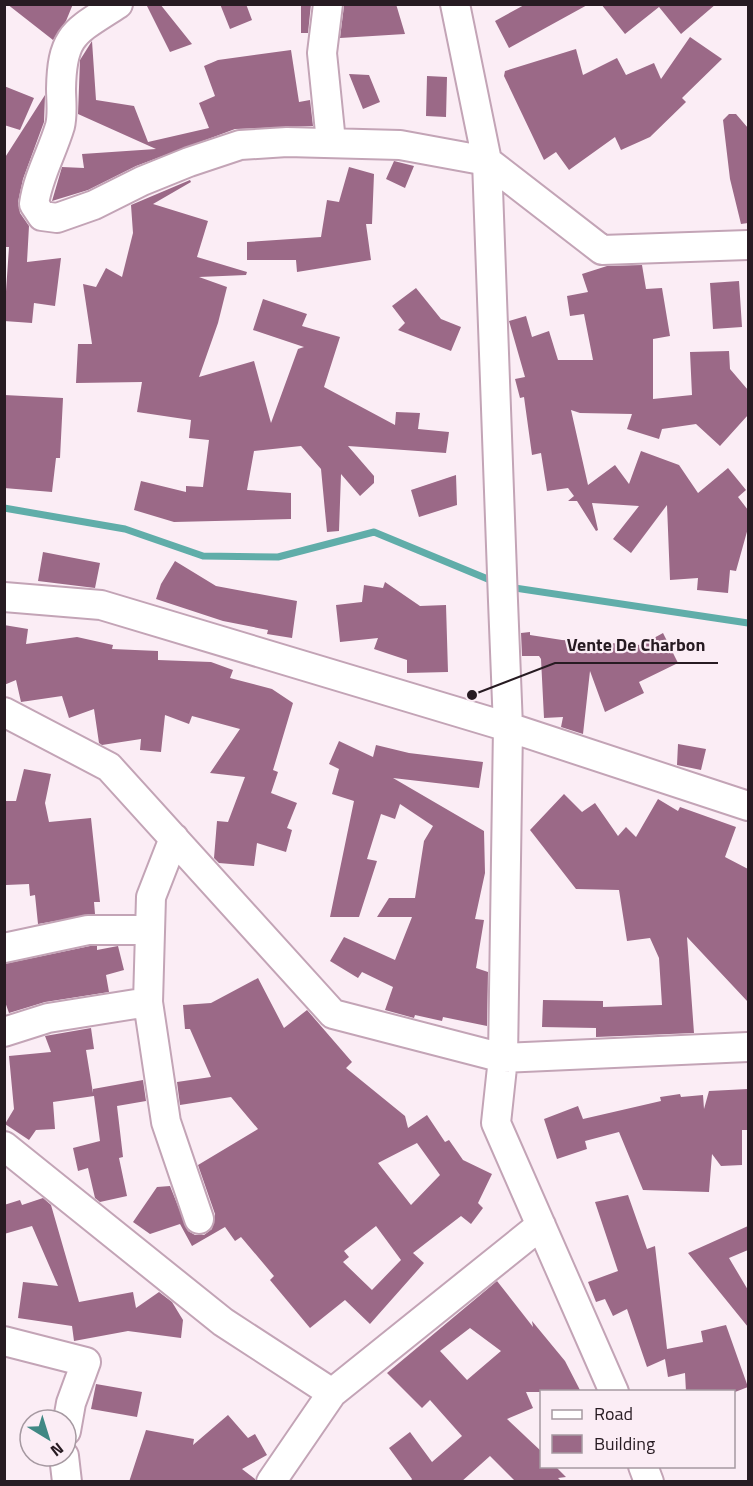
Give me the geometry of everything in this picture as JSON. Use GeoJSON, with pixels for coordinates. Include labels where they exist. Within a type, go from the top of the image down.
{"type":"FeatureCollection","features":[{"type":"Feature","properties":{"kind":"street"},"geometry":{"type":"LineString","coordinates":[[118,4],[81,28],[68,41],[61,73],[60,124],[37,184],[34,204],[42,216],[57,218],[94,205],[142,181],[189,162],[240,146],[331,142],[400,145],[486,161],[602,250],[748,244]]}},
{"type":"Feature","properties":{"kind":"street"},"geometry":{"type":"LineString","coordinates":[[328,4],[322,53],[331,142]]}},
{"type":"Feature","properties":{"kind":"street"},"geometry":{"type":"LineString","coordinates":[[455,4],[486,161],[508,727],[503,1058],[496,1123],[613,1390]]}},
{"type":"Feature","properties":{"kind":"street"},"geometry":{"type":"LineString","coordinates":[[4,597],[101,605],[508,727],[748,806]]}},
{"type":"Feature","properties":{"kind":"street"},"geometry":{"type":"LineString","coordinates":[[4,712],[109,767],[333,1014],[503,1058],[748,1047]]}},
{"type":"Feature","properties":{"kind":"street"},"geometry":{"type":"LineString","coordinates":[[174,838],[151,897],[148,1002],[166,1122],[199,1219]]}},
{"type":"Feature","properties":{"kind":"street"},"geometry":{"type":"LineString","coordinates":[[4,948],[88,930],[150,930]]}},
{"type":"Feature","properties":{"kind":"street"},"geometry":{"type":"LineString","coordinates":[[4,1032],[48,1018],[148,1002]]}},
{"type":"Feature","properties":{"kind":"street"},"geometry":{"type":"LineString","coordinates":[[4,1146],[223,1322],[332,1393]]}},
{"type":"Feature","properties":{"kind":"street"},"geometry":{"type":"LineString","coordinates":[[271,1482],[332,1393],[541,1225]]}},
{"type":"Feature","properties":{"kind":"street"},"geometry":{"type":"LineString","coordinates":[[4,1341],[86,1362],[70,1408]]}},
{"type":"Feature","properties":{"kind":"street"},"geometry":{"type":"LineString","coordinates":[[643,1468],[649,1482]]}},
{"type":"Feature","properties":{"kind":"building"},"geometry":{"type":"Polygon","coordinates":[[[7,4],[73,4],[66,21],[53,40],[7,4]]]}},
{"type":"Feature","properties":{"kind":"building"},"geometry":{"type":"Polygon","coordinates":[[[146,4],[160,4],[192,44],[170,52],[146,4]]]}},
{"type":"Feature","properties":{"kind":"building"},"geometry":{"type":"Polygon","coordinates":[[[220,4],[246,4],[252,20],[230,29],[220,4]]]}},
{"type":"Feature","properties":{"kind":"building"},"geometry":{"type":"Polygon","coordinates":[[[301,4],[311,4],[308,33],[301,33],[301,4]]]}},
{"type":"Feature","properties":{"kind":"building"},"geometry":{"type":"Polygon","coordinates":[[[396,4],[405,34],[340,38],[344,6],[396,4]]]}},
{"type":"Feature","properties":{"kind":"building"},"geometry":{"type":"Polygon","coordinates":[[[526,4],[589,4],[509,48],[495,21],[526,4]]]}},
{"type":"Feature","properties":{"kind":"building"},"geometry":{"type":"Polygon","coordinates":[[[601,4],[716,4],[681,34],[659,7],[625,34],[601,4]]]}},
{"type":"Feature","properties":{"kind":"building"},"geometry":{"type":"Polygon","coordinates":[[[690,37],[722,59],[682,98],[686,102],[650,137],[621,150],[615,137],[569,170],[556,152],[544,160],[504,76],[505,71],[576,49],[583,75],[617,58],[626,75],[654,63],[661,79],[690,37]]]}},
{"type":"Feature","properties":{"kind":"building"},"geometry":{"type":"Polygon","coordinates":[[[92,41],[96,100],[134,106],[148,142],[209,128],[199,103],[215,96],[204,66],[218,60],[291,50],[299,102],[310,100],[313,126],[235,129],[136,166],[88,190],[52,201],[62,167],[84,168],[82,154],[156,149],[78,114],[80,60],[92,41]]]}},
{"type":"Feature","properties":{"kind":"building"},"geometry":{"type":"Polygon","coordinates":[[[349,74],[369,75],[380,102],[363,109],[349,74]]]}},
{"type":"Feature","properties":{"kind":"building"},"geometry":{"type":"Polygon","coordinates":[[[427,76],[447,77],[446,117],[426,116],[427,76]]]}},
{"type":"Feature","properties":{"kind":"building"},"geometry":{"type":"Polygon","coordinates":[[[4,86],[34,98],[20,130],[4,125],[4,86]]]}},
{"type":"Feature","properties":{"kind":"building"},"geometry":{"type":"Polygon","coordinates":[[[45,95],[44,122],[23,179],[18,202],[20,213],[29,226],[27,262],[61,258],[55,306],[34,303],[32,323],[4,321],[9,247],[4,247],[4,159],[45,95]]]}},
{"type":"Feature","properties":{"kind":"building"},"geometry":{"type":"Polygon","coordinates":[[[729,114],[736,114],[748,128],[748,223],[741,224],[730,179],[723,120],[729,114]]]}},
{"type":"Feature","properties":{"kind":"building"},"geometry":{"type":"Polygon","coordinates":[[[394,161],[414,166],[405,188],[386,179],[394,161]]]}},
{"type":"Feature","properties":{"kind":"building"},"geometry":{"type":"Polygon","coordinates":[[[349,167],[374,174],[372,224],[366,224],[371,260],[297,272],[296,260],[247,260],[247,242],[321,237],[327,200],[339,202],[349,167]]]}},
{"type":"Feature","properties":{"kind":"building"},"geometry":{"type":"Polygon","coordinates":[[[190,180],[191,182],[153,204],[208,221],[197,257],[247,272],[246,275],[199,277],[227,287],[218,323],[199,377],[254,361],[271,423],[298,349],[304,347],[253,330],[263,299],[307,314],[302,326],[340,337],[324,387],[395,425],[396,412],[420,413],[418,429],[449,432],[446,453],[348,446],[374,476],[374,483],[360,496],[341,474],[339,531],[327,532],[321,469],[301,446],[254,451],[247,490],[291,493],[291,519],[174,522],[134,510],[141,481],[186,492],[186,486],[203,487],[209,440],[189,438],[191,420],[137,412],[142,382],[76,383],[78,344],[92,344],[83,284],[96,287],[106,268],[122,277],[133,233],[131,205],[190,180]]]}},
{"type":"Feature","properties":{"kind":"building"},"geometry":{"type":"Polygon","coordinates":[[[642,265],[646,289],[662,288],[670,336],[653,339],[653,399],[692,395],[690,352],[729,351],[730,369],[748,390],[748,415],[720,446],[696,424],[662,429],[659,439],[627,429],[632,414],[580,413],[571,410],[588,485],[615,465],[629,484],[641,451],[679,465],[698,493],[728,468],[746,490],[738,497],[748,510],[748,528],[736,571],[730,570],[728,593],[697,590],[698,578],[670,580],[667,505],[631,553],[613,539],[639,506],[592,503],[598,530],[596,531],[577,501],[568,501],[574,496],[568,488],[547,491],[541,453],[532,455],[524,397],[520,398],[515,379],[525,377],[509,321],[526,316],[532,337],[549,331],[558,360],[593,360],[584,314],[570,316],[567,296],[588,292],[582,274],[607,266],[642,265]]]}},
{"type":"Feature","properties":{"kind":"building"},"geometry":{"type":"Polygon","coordinates":[[[739,281],[742,327],[713,329],[710,283],[739,281]]]}},
{"type":"Feature","properties":{"kind":"building"},"geometry":{"type":"Polygon","coordinates":[[[416,288],[441,319],[461,327],[451,351],[398,330],[405,323],[392,306],[416,288]]]}},
{"type":"Feature","properties":{"kind":"building"},"geometry":{"type":"Polygon","coordinates":[[[4,395],[63,398],[60,458],[56,458],[52,492],[4,488],[4,395]]]}},
{"type":"Feature","properties":{"kind":"building"},"geometry":{"type":"Polygon","coordinates":[[[456,475],[457,505],[419,517],[411,490],[456,475]]]}},
{"type":"Feature","properties":{"kind":"building"},"geometry":{"type":"Polygon","coordinates":[[[43,552],[100,563],[95,588],[38,581],[43,552]]]}},
{"type":"Feature","properties":{"kind":"building"},"geometry":{"type":"Polygon","coordinates":[[[175,561],[216,586],[297,601],[292,638],[267,634],[268,630],[223,621],[156,599],[161,584],[175,561]]]}},
{"type":"Feature","properties":{"kind":"building"},"geometry":{"type":"Polygon","coordinates":[[[385,582],[420,606],[446,605],[448,672],[407,673],[407,660],[374,649],[378,638],[340,642],[336,605],[362,602],[364,585],[383,588],[385,582]]]}},
{"type":"Feature","properties":{"kind":"building"},"geometry":{"type":"Polygon","coordinates":[[[4,625],[28,629],[26,644],[77,637],[113,645],[112,649],[158,651],[158,660],[211,662],[233,670],[230,678],[272,689],[293,703],[273,770],[278,772],[271,793],[297,803],[287,828],[292,830],[286,852],[257,843],[254,866],[219,863],[214,858],[217,821],[228,822],[245,777],[210,773],[240,729],[192,716],[189,724],[165,715],[161,752],[140,750],[141,739],[102,745],[99,743],[94,709],[69,718],[62,696],[21,702],[16,680],[4,685],[4,625]]]}},
{"type":"Feature","properties":{"kind":"building"},"geometry":{"type":"Polygon","coordinates":[[[530,632],[530,635],[562,640],[641,645],[663,633],[678,663],[639,682],[644,693],[605,712],[590,671],[583,734],[561,727],[563,717],[544,718],[541,659],[539,656],[522,656],[521,633],[530,632]]]}},
{"type":"Feature","properties":{"kind":"building"},"geometry":{"type":"Polygon","coordinates":[[[339,741],[373,757],[376,745],[409,753],[483,762],[479,788],[393,778],[484,831],[485,873],[475,919],[484,920],[476,968],[488,972],[487,1026],[443,1017],[442,1021],[415,1015],[414,1018],[385,1010],[393,987],[362,972],[358,978],[330,961],[344,937],[395,960],[412,917],[377,917],[389,898],[415,898],[424,841],[433,826],[400,804],[395,819],[381,814],[367,859],[377,861],[359,917],[330,917],[354,801],[332,794],[339,769],[329,764],[339,741]]]}},
{"type":"Feature","properties":{"kind":"building"},"geometry":{"type":"Polygon","coordinates":[[[678,744],[706,749],[701,770],[677,765],[678,744]]]}},
{"type":"Feature","properties":{"kind":"building"},"geometry":{"type":"Polygon","coordinates":[[[24,769],[51,774],[45,803],[49,822],[91,818],[100,902],[94,902],[95,914],[38,924],[35,895],[30,896],[29,884],[6,885],[4,801],[16,801],[24,769]]]}},
{"type":"Feature","properties":{"kind":"building"},"geometry":{"type":"Polygon","coordinates":[[[564,794],[582,812],[595,803],[618,836],[626,827],[636,837],[658,799],[678,811],[680,807],[736,827],[725,857],[748,869],[748,1002],[687,937],[694,1033],[596,1037],[596,1028],[542,1027],[543,1000],[603,1001],[603,1007],[662,1005],[659,958],[650,938],[627,941],[619,890],[576,889],[530,830],[564,794]]]}},
{"type":"Feature","properties":{"kind":"building"},"geometry":{"type":"Polygon","coordinates":[[[97,946],[97,950],[118,946],[124,970],[106,975],[109,992],[45,1002],[9,1013],[4,999],[4,964],[97,946]]]}},
{"type":"Feature","properties":{"kind":"building"},"geometry":{"type":"Polygon","coordinates":[[[258,978],[284,1028],[307,1010],[352,1062],[346,1068],[405,1116],[408,1128],[427,1115],[445,1142],[449,1140],[463,1160],[492,1174],[478,1203],[483,1208],[471,1224],[461,1216],[413,1253],[424,1263],[370,1324],[345,1300],[310,1328],[270,1280],[274,1276],[241,1237],[235,1241],[225,1227],[192,1246],[180,1224],[150,1234],[133,1222],[157,1187],[170,1186],[188,1231],[195,1235],[204,1235],[212,1229],[215,1214],[198,1165],[258,1129],[231,1097],[180,1105],[177,1082],[211,1077],[190,1029],[185,1029],[183,1005],[211,1003],[258,978]],[[417,1143],[378,1163],[411,1205],[440,1175],[417,1143]],[[376,1226],[344,1251],[349,1257],[343,1262],[372,1290],[401,1260],[376,1226]]]}},
{"type":"Feature","properties":{"kind":"building"},"geometry":{"type":"Polygon","coordinates":[[[91,1028],[94,1049],[86,1050],[93,1093],[93,1089],[143,1080],[146,1101],[117,1106],[123,1157],[119,1158],[127,1196],[100,1202],[95,1198],[88,1168],[78,1171],[73,1148],[100,1141],[94,1096],[53,1102],[55,1129],[36,1130],[29,1140],[5,1124],[14,1109],[9,1056],[51,1052],[45,1036],[91,1028]]]}},
{"type":"Feature","properties":{"kind":"building"},"geometry":{"type":"Polygon","coordinates":[[[748,1089],[748,1130],[742,1130],[742,1165],[721,1166],[712,1154],[709,1192],[643,1190],[619,1132],[585,1141],[587,1149],[557,1159],[544,1119],[578,1106],[583,1119],[661,1101],[660,1097],[680,1094],[681,1097],[703,1095],[704,1109],[709,1091],[748,1089]]]}},
{"type":"Feature","properties":{"kind":"building"},"geometry":{"type":"Polygon","coordinates":[[[628,1195],[647,1249],[655,1246],[667,1349],[703,1342],[701,1331],[726,1325],[748,1387],[735,1392],[735,1390],[686,1390],[685,1373],[668,1377],[665,1359],[647,1367],[627,1309],[613,1316],[605,1299],[596,1302],[588,1282],[618,1271],[595,1202],[628,1195]]]}},
{"type":"Feature","properties":{"kind":"building"},"geometry":{"type":"Polygon","coordinates":[[[43,1198],[51,1205],[79,1302],[133,1292],[136,1308],[159,1292],[172,1302],[183,1320],[181,1338],[128,1331],[74,1341],[72,1326],[18,1318],[23,1282],[58,1286],[32,1226],[4,1234],[4,1205],[20,1200],[22,1205],[43,1198]]]}},
{"type":"Feature","properties":{"kind":"building"},"geometry":{"type":"Polygon","coordinates":[[[748,1226],[748,1250],[729,1258],[748,1290],[748,1327],[688,1253],[748,1226]]]}},
{"type":"Feature","properties":{"kind":"building"},"geometry":{"type":"Polygon","coordinates":[[[497,1281],[533,1327],[532,1321],[565,1361],[580,1390],[526,1392],[533,1408],[507,1419],[540,1450],[540,1468],[557,1468],[566,1477],[558,1478],[562,1482],[516,1482],[490,1456],[461,1482],[410,1482],[412,1479],[389,1448],[410,1432],[432,1462],[462,1436],[430,1400],[422,1408],[387,1373],[497,1281]],[[470,1328],[440,1351],[467,1380],[501,1351],[470,1328]]]}},
{"type":"Feature","properties":{"kind":"building"},"geometry":{"type":"Polygon","coordinates":[[[96,1384],[142,1392],[137,1417],[91,1409],[96,1384]]]}},
{"type":"Feature","properties":{"kind":"building"},"geometry":{"type":"Polygon","coordinates":[[[228,1415],[248,1438],[255,1434],[267,1455],[242,1469],[255,1479],[255,1482],[129,1482],[146,1430],[194,1439],[193,1445],[228,1415]]]}},
{"type":"Feature","properties":{"kind":"waterway"},"geometry":{"type":"LineString","coordinates":[[4,508],[125,529],[203,556],[278,557],[374,532],[495,582]]}},
{"type":"Feature","properties":{"kind":"waterway"},"geometry":{"type":"LineString","coordinates":[[508,587],[748,623]]}},
{"type":"Feature","properties":{"kind":"place","name":"Vente De Charbon"},"geometry":{"type":"Point","coordinates":[472,695]}}]}
